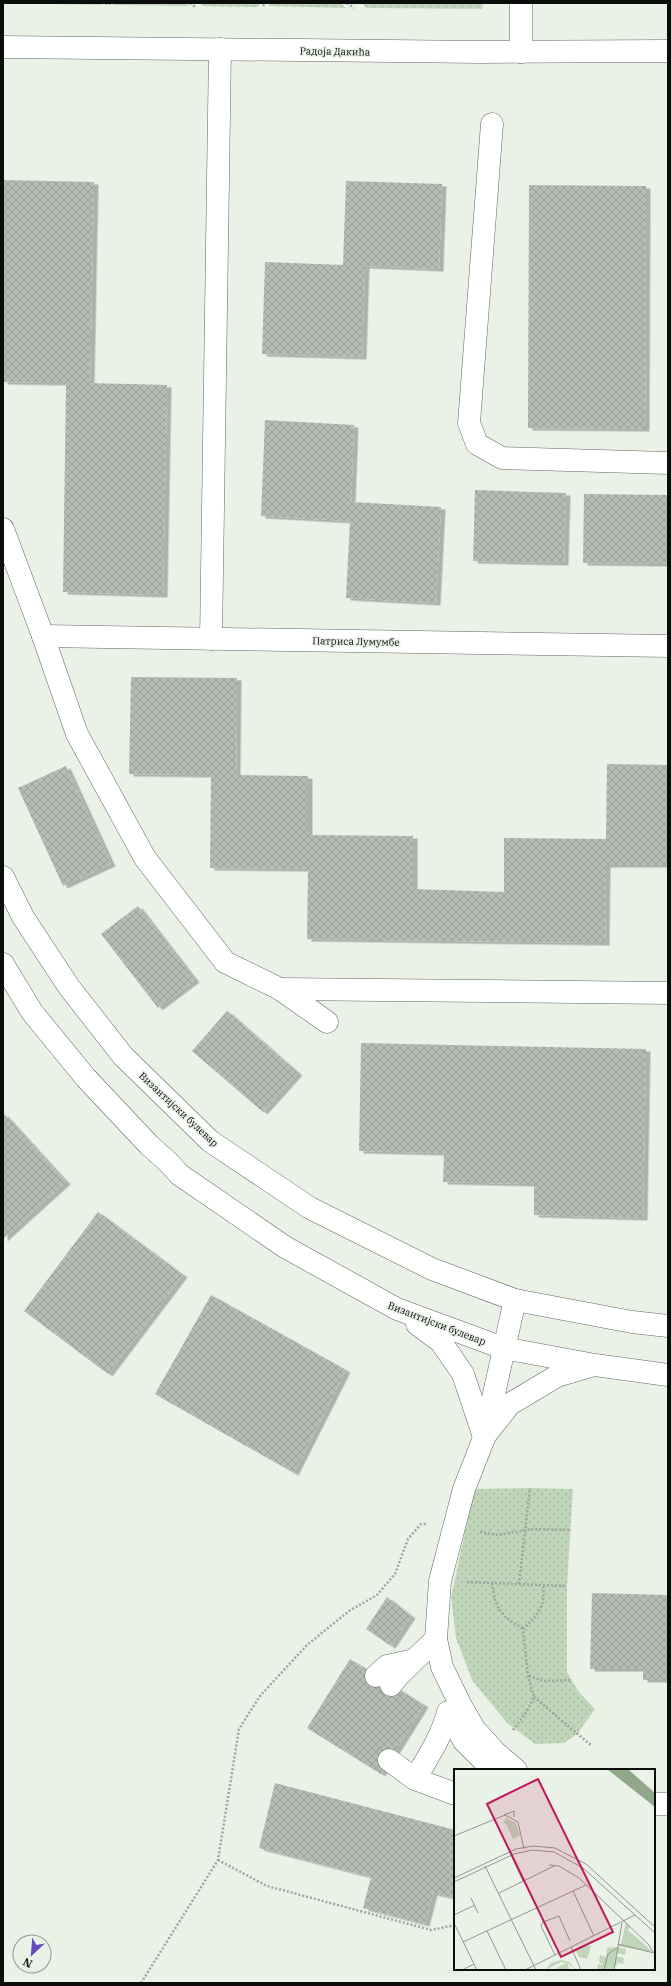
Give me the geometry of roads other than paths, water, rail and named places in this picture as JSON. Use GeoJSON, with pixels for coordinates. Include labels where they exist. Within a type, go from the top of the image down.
{"type":"FeatureCollection","features":[{"type":"Feature","properties":{"kind":"street"},"geometry":{"type":"LineString","coordinates":[[520,3],[521,52]]}},
{"type":"Feature","properties":{"kind":"street","name":"Радоја Дакића"},"geometry":{"type":"LineString","coordinates":[[3,47],[521,52],[668,51]]}},
{"type":"Feature","properties":{"kind":"street"},"geometry":{"type":"LineString","coordinates":[[210,639],[220,49]]}},
{"type":"Feature","properties":{"kind":"street"},"geometry":{"type":"LineString","coordinates":[[492,124],[469,423],[477,444],[502,458],[668,463]]}},
{"type":"Feature","properties":{"kind":"street"},"geometry":{"type":"LineString","coordinates":[[3,529],[43,636],[77,734],[145,858],[225,962],[280,990],[327,1022]]}},
{"type":"Feature","properties":{"kind":"street","name":"Патриса Лумумбе"},"geometry":{"type":"LineString","coordinates":[[43,636],[668,646]]}},
{"type":"Feature","properties":{"kind":"street","name":"Византијски булевар"},"geometry":{"type":"LineString","coordinates":[[3,877],[23,917],[69,987],[123,1056],[210,1141],[310,1208],[432,1269],[515,1300],[632,1322],[668,1326]]}},
{"type":"Feature","properties":{"kind":"street","name":"Византијски булевар"},"geometry":{"type":"LineString","coordinates":[[3,964],[32,1012],[86,1078],[180,1176],[285,1247],[396,1309],[503,1348],[595,1365],[668,1375]]}},
{"type":"Feature","properties":{"kind":"street"},"geometry":{"type":"LineString","coordinates":[[280,990],[668,993]]}},
{"type":"Feature","properties":{"kind":"street"},"geometry":{"type":"LineString","coordinates":[[514,1769],[494,1761],[464,1741],[448,1712],[443,1692],[442,1667],[436,1639],[440,1581],[453,1525],[464,1489],[484,1438],[515,1300]]}},
{"type":"Feature","properties":{"kind":"street"},"geometry":{"type":"LineString","coordinates":[[396,1309],[441,1342],[464,1374],[484,1438]]}},
{"type":"Feature","properties":{"kind":"street"},"geometry":{"type":"LineString","coordinates":[[484,1438],[510,1404],[557,1376],[595,1365]]}},
{"type":"Feature","properties":{"kind":"street"},"geometry":{"type":"LineString","coordinates":[[384,1681],[398,1676],[436,1639]]}},
{"type":"Feature","properties":{"kind":"street"},"geometry":{"type":"LineString","coordinates":[[442,1667],[461,1706],[494,1761]]}},
{"type":"Feature","properties":{"kind":"street"},"geometry":{"type":"LineString","coordinates":[[415,1779],[440,1737],[448,1712]]}},
{"type":"Feature","properties":{"kind":"street"},"geometry":{"type":"LineString","coordinates":[[389,1760],[415,1779],[454,1794]]}},
{"type":"Feature","properties":{"kind":"street"},"geometry":{"type":"LineString","coordinates":[[655,1804],[668,1804]]}}]}
